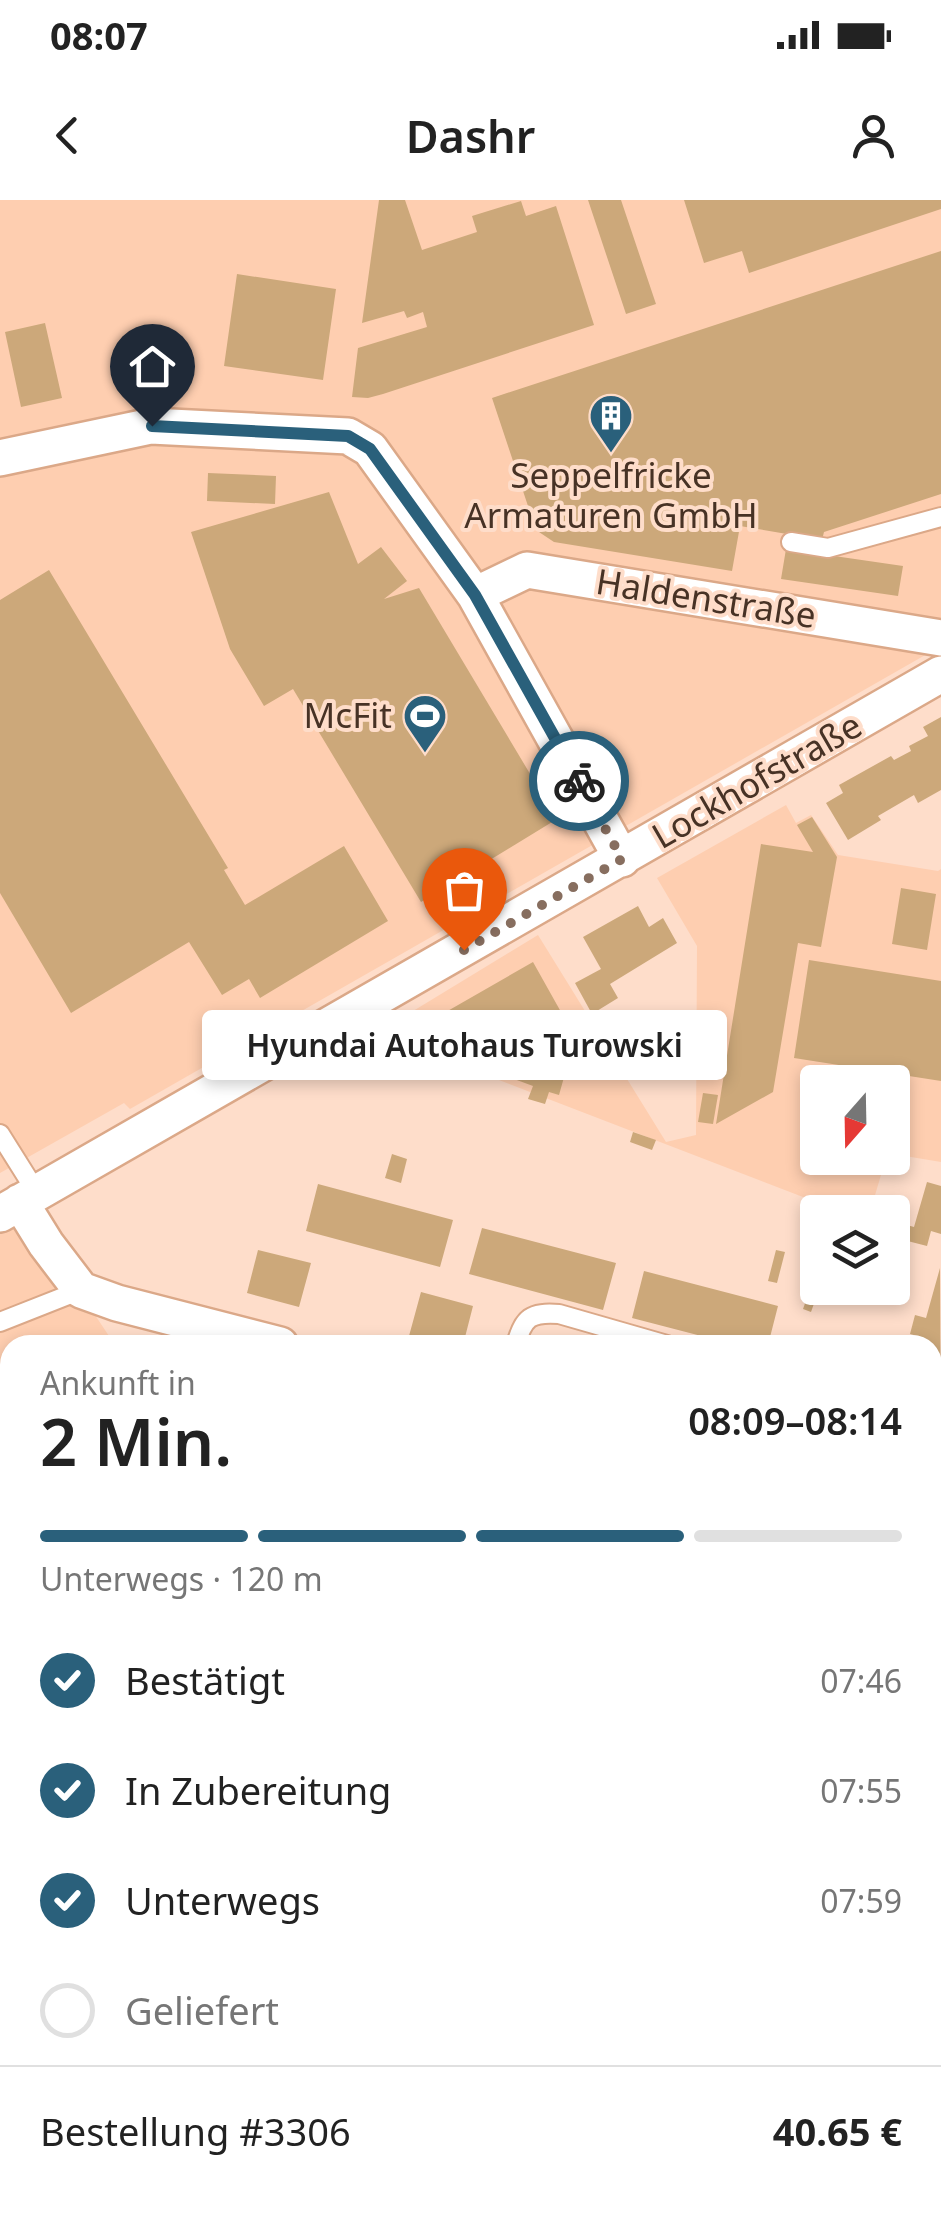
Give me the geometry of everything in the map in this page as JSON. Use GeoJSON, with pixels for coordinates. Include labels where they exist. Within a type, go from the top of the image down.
{"type":"FeatureCollection","features":[{"type":"Feature","properties":{"kind":"street"},"geometry":{"type":"LineString","coordinates":[[0,458],[152,426],[348,436],[370,449],[475,595],[622,859]]}},
{"type":"Feature","properties":{"kind":"street","name":"Haldenstraße"},"geometry":{"type":"LineString","coordinates":[[475,595],[527,570],[941,638]]}},
{"type":"Feature","properties":{"kind":"street","name":"Lockhofstraße"},"geometry":{"type":"LineString","coordinates":[[19,1203],[941,674]]}},
{"type":"Feature","properties":{"kind":"street"},"geometry":{"type":"LineString","coordinates":[[19,1203],[81,1290],[241,1335]]}},
{"type":"Feature","properties":{"kind":"lane"},"geometry":{"type":"LineString","coordinates":[[791,542],[828,548],[941,517]]}},
{"type":"Feature","properties":{"kind":"lane"},"geometry":{"type":"LineString","coordinates":[[0,1134],[19,1203]]}},
{"type":"Feature","properties":{"kind":"lane"},"geometry":{"type":"LineString","coordinates":[[0,1322],[81,1290]]}},
{"type":"Feature","properties":{"kind":"lane"},"geometry":{"type":"LineString","coordinates":[[520,1335],[533,1314],[544,1313],[631,1335]]}},
{"type":"Feature","properties":{"kind":"shaded area"},"geometry":{"type":"Polygon","coordinates":[[[0,200],[941,200],[941,646],[130,1109],[124,1103],[0,1173],[0,200]]]}},
{"type":"Feature","properties":{"kind":"shaded area"},"geometry":{"type":"Polygon","coordinates":[[[786,805],[796,823],[811,815],[838,855],[941,869],[941,1162],[910,1157],[910,1065],[800,1065],[800,1175],[881,1175],[875,1195],[800,1196],[377,1033],[538,935],[666,1142],[696,1135],[697,946],[657,878],[786,805]]]}},
{"type":"Feature","properties":{"kind":"shaded area"},"geometry":{"type":"Polygon","coordinates":[[[0,1202],[108,1335],[0,1335],[0,1202]]]}},
{"type":"Feature","properties":{"kind":"building"},"geometry":{"type":"Polygon","coordinates":[[[379,200],[405,200],[422,250],[477,232],[472,216],[521,201],[526,216],[556,206],[594,325],[383,394],[352,397],[358,348],[427,327],[423,312],[407,318],[404,311],[362,323],[379,200]]]}},
{"type":"Feature","properties":{"kind":"building"},"geometry":{"type":"Polygon","coordinates":[[[588,200],[621,200],[656,304],[626,314],[588,200]]]}},
{"type":"Feature","properties":{"kind":"building"},"geometry":{"type":"Polygon","coordinates":[[[684,200],[941,200],[941,209],[749,273],[742,251],[704,263],[684,200]]]}},
{"type":"Feature","properties":{"kind":"building"},"geometry":{"type":"Polygon","coordinates":[[[941,251],[941,494],[824,532],[822,540],[740,526],[732,571],[554,542],[539,532],[492,398],[941,251]]]}},
{"type":"Feature","properties":{"kind":"building"},"geometry":{"type":"Polygon","coordinates":[[[237,274],[336,289],[323,380],[224,366],[237,274]]]}},
{"type":"Feature","properties":{"kind":"building"},"geometry":{"type":"Polygon","coordinates":[[[45,323],[62,398],[21,407],[5,332],[45,323]]]}},
{"type":"Feature","properties":{"kind":"building"},"geometry":{"type":"Polygon","coordinates":[[[208,473],[276,476],[275,504],[207,501],[208,473]]]}},
{"type":"Feature","properties":{"kind":"building"},"geometry":{"type":"Polygon","coordinates":[[[329,492],[358,564],[381,547],[407,581],[384,599],[419,588],[557,819],[421,902],[293,689],[264,706],[230,649],[191,532],[329,492]]]}},
{"type":"Feature","properties":{"kind":"building"},"geometry":{"type":"Polygon","coordinates":[[[786,549],[903,566],[898,596],[781,579],[786,549]]]}},
{"type":"Feature","properties":{"kind":"building"},"geometry":{"type":"Polygon","coordinates":[[[49,570],[228,868],[224,870],[245,905],[344,846],[388,921],[260,998],[249,979],[222,995],[189,942],[71,1013],[0,893],[0,600],[49,570]]]}},
{"type":"Feature","properties":{"kind":"building"},"geometry":{"type":"Polygon","coordinates":[[[941,717],[941,790],[918,803],[914,795],[848,840],[826,803],[843,793],[839,785],[891,756],[894,760],[911,751],[909,746],[928,736],[923,727],[941,717]]]}},
{"type":"Feature","properties":{"kind":"building"},"geometry":{"type":"Polygon","coordinates":[[[812,817],[837,857],[821,947],[798,943],[773,1092],[716,1124],[761,844],[813,852],[797,825],[812,817]]]}},
{"type":"Feature","properties":{"kind":"building"},"geometry":{"type":"Polygon","coordinates":[[[901,888],[936,894],[927,950],[892,944],[901,888]]]}},
{"type":"Feature","properties":{"kind":"building"},"geometry":{"type":"Polygon","coordinates":[[[638,906],[649,927],[663,918],[677,943],[610,984],[618,998],[592,1014],[575,983],[601,969],[583,937],[638,906]]]}},
{"type":"Feature","properties":{"kind":"building"},"geometry":{"type":"Polygon","coordinates":[[[809,960],[941,981],[941,1081],[910,1076],[910,1065],[839,1065],[794,1058],[809,960]]]}},
{"type":"Feature","properties":{"kind":"building"},"geometry":{"type":"Polygon","coordinates":[[[533,962],[561,1012],[548,1019],[570,1056],[559,1095],[549,1092],[545,1104],[528,1099],[533,1086],[405,1039],[404,1036],[533,962]]]}},
{"type":"Feature","properties":{"kind":"building"},"geometry":{"type":"Polygon","coordinates":[[[703,1093],[718,1095],[713,1124],[698,1122],[703,1093]]]}},
{"type":"Feature","properties":{"kind":"building"},"geometry":{"type":"Polygon","coordinates":[[[633,1132],[656,1140],[652,1150],[630,1142],[633,1132]]]}},
{"type":"Feature","properties":{"kind":"building"},"geometry":{"type":"Polygon","coordinates":[[[392,1154],[407,1159],[401,1183],[385,1178],[392,1154]]]}},
{"type":"Feature","properties":{"kind":"building"},"geometry":{"type":"Polygon","coordinates":[[[927,1182],[941,1186],[941,1234],[931,1231],[927,1246],[910,1242],[910,1226],[914,1227],[927,1182]]]}},
{"type":"Feature","properties":{"kind":"building"},"geometry":{"type":"Polygon","coordinates":[[[318,1184],[453,1220],[440,1267],[306,1231],[318,1184]]]}},
{"type":"Feature","properties":{"kind":"building"},"geometry":{"type":"Polygon","coordinates":[[[482,1228],[616,1263],[603,1310],[469,1274],[482,1228]]]}},
{"type":"Feature","properties":{"kind":"building"},"geometry":{"type":"Polygon","coordinates":[[[258,1250],[311,1263],[299,1307],[247,1293],[258,1250]]]}},
{"type":"Feature","properties":{"kind":"building"},"geometry":{"type":"Polygon","coordinates":[[[776,1250],[785,1252],[777,1283],[768,1281],[776,1250]]]}},
{"type":"Feature","properties":{"kind":"building"},"geometry":{"type":"Polygon","coordinates":[[[940,1268],[940,1335],[910,1334],[915,1315],[926,1318],[940,1268]]]}},
{"type":"Feature","properties":{"kind":"building"},"geometry":{"type":"Polygon","coordinates":[[[644,1271],[778,1306],[771,1335],[697,1335],[632,1318],[644,1271]]]}},
{"type":"Feature","properties":{"kind":"building"},"geometry":{"type":"Polygon","coordinates":[[[421,1292],[473,1306],[466,1335],[409,1335],[421,1292]]]}},
{"type":"Feature","properties":{"kind":"way so far"},"geometry":{"type":"LineString","coordinates":[[464,950],[622,859],[579,781]]}},
{"type":"Feature","properties":{"kind":"place","name":"Seppelfricke Armaturen GmbH"},"geometry":{"type":"Point","coordinates":[611,454]}},
{"type":"Feature","properties":{"kind":"place","name":"McFit"},"geometry":{"type":"Point","coordinates":[425,754]}},
{"type":"Feature","properties":{"kind":"place","name":"Hyundai Autohaus Turowski"},"geometry":{"type":"Point","coordinates":[464,950]}},
{"type":"Feature","properties":{"kind":"route"},"geometry":{"type":"LineString","coordinates":[[152,426],[348,436],[370,449],[475,595],[579,781]]}}]}
